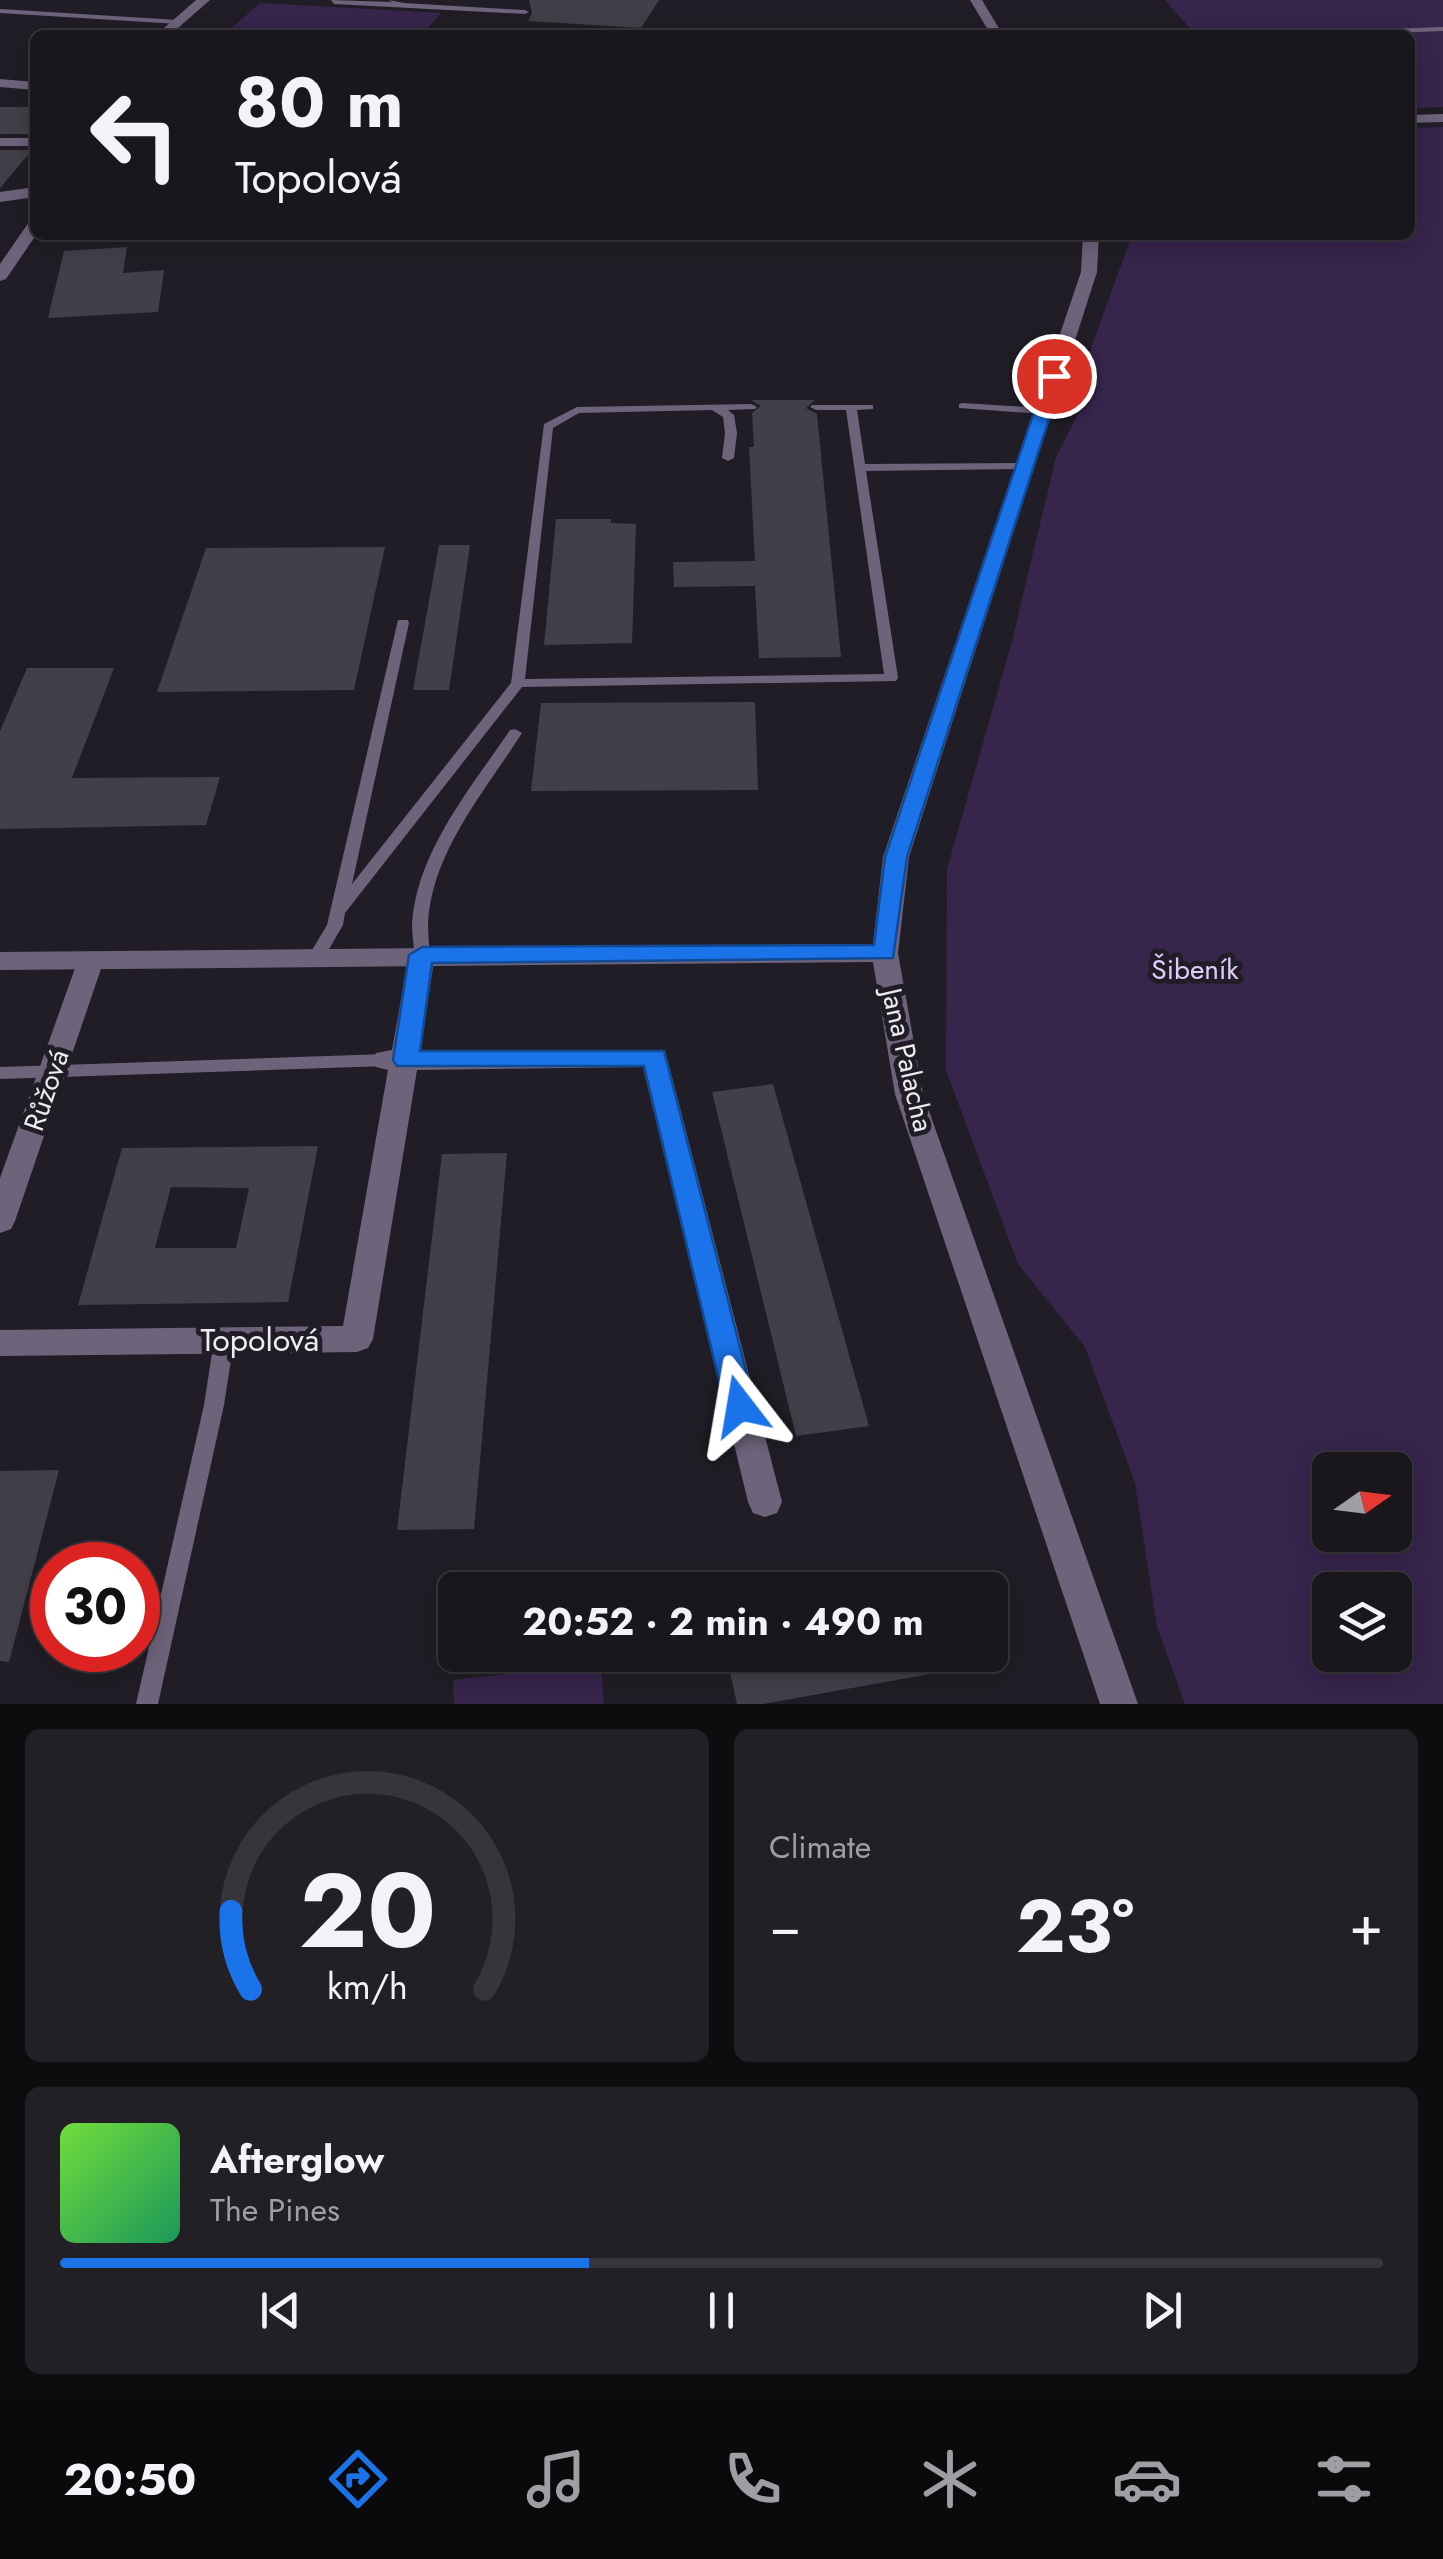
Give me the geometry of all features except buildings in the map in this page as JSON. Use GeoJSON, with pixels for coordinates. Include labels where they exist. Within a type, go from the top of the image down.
{"type":"FeatureCollection","features":[{"type":"Feature","properties":{"kind":"street"},"geometry":{"type":"LineString","coordinates":[[168,30],[204,0]]}},
{"type":"Feature","properties":{"kind":"street"},"geometry":{"type":"LineString","coordinates":[[976,0],[994,30]]}},
{"type":"Feature","properties":{"kind":"street"},"geometry":{"type":"LineString","coordinates":[[0,83],[30,86]]}},
{"type":"Feature","properties":{"kind":"street"},"geometry":{"type":"LineString","coordinates":[[1415,119],[1443,118]]}},
{"type":"Feature","properties":{"kind":"street"},"geometry":{"type":"LineString","coordinates":[[0,142],[30,142]]}},
{"type":"Feature","properties":{"kind":"street"},"geometry":{"type":"LineString","coordinates":[[0,197],[30,193]]}},
{"type":"Feature","properties":{"kind":"street"},"geometry":{"type":"LineString","coordinates":[[0,276],[30,231]]}},
{"type":"Feature","properties":{"kind":"street","name":"Jana Palacha"},"geometry":{"type":"LineString","coordinates":[[1092,240],[1089,272],[896,857],[885,953],[909,1094],[1119,1704]]}},
{"type":"Feature","properties":{"kind":"street"},"geometry":{"type":"LineString","coordinates":[[0,961],[885,953]]}},
{"type":"Feature","properties":{"kind":"street","name":"Topolová"},"geometry":{"type":"LineString","coordinates":[[0,1342],[357,1339],[396,1060],[422,955]]}},
{"type":"Feature","properties":{"kind":"street","name":"Růžová"},"geometry":{"type":"LineString","coordinates":[[0,1221],[91,960]]}},
{"type":"Feature","properties":{"kind":"street"},"geometry":{"type":"LineString","coordinates":[[396,1060],[654,1057],[765,1502]]}},
{"type":"Feature","properties":{"kind":"lane"},"geometry":{"type":"LineString","coordinates":[[334,2],[398,2],[525,12]]}},
{"type":"Feature","properties":{"kind":"lane"},"geometry":{"type":"LineString","coordinates":[[0,12],[178,22]]}},
{"type":"Feature","properties":{"kind":"lane"},"geometry":{"type":"LineString","coordinates":[[1410,30],[1443,29]]}},
{"type":"Feature","properties":{"kind":"lane"},"geometry":{"type":"LineString","coordinates":[[963,406],[1043,410]]}},
{"type":"Feature","properties":{"kind":"lane"},"geometry":{"type":"LineString","coordinates":[[714,407],[728,416],[728,458]]}},
{"type":"Feature","properties":{"kind":"lane"},"geometry":{"type":"LineString","coordinates":[[316,956],[338,912],[518,683],[548,426],[577,410],[752,407]]}},
{"type":"Feature","properties":{"kind":"lane"},"geometry":{"type":"LineString","coordinates":[[816,407],[870,408]]}},
{"type":"Feature","properties":{"kind":"lane"},"geometry":{"type":"LineString","coordinates":[[518,683],[890,678],[851,408]]}},
{"type":"Feature","properties":{"kind":"lane"},"geometry":{"type":"LineString","coordinates":[[860,468],[1025,466]]}},
{"type":"Feature","properties":{"kind":"lane"},"geometry":{"type":"LineString","coordinates":[[338,912],[403,623]]}},
{"type":"Feature","properties":{"kind":"lane"},"geometry":{"type":"LineString","coordinates":[[422,955],[417,926],[434,860],[515,733]]}},
{"type":"Feature","properties":{"kind":"lane"},"geometry":{"type":"LineString","coordinates":[[0,1073],[396,1060]]}},
{"type":"Feature","properties":{"kind":"lane"},"geometry":{"type":"LineString","coordinates":[[147,1704],[214,1405],[224,1340]]}},
{"type":"Feature","properties":{"kind":"green space"},"geometry":{"type":"Polygon","coordinates":[[[1165,0],[1443,0],[1443,107],[1415,108],[1415,30],[1191,30],[1165,0]]]}},
{"type":"Feature","properties":{"kind":"green space"},"geometry":{"type":"Polygon","coordinates":[[[260,3],[441,13],[426,30],[229,30],[260,3]]]}},
{"type":"Feature","properties":{"kind":"green space","name":"Šibeník"},"geometry":{"type":"Polygon","coordinates":[[[1443,127],[1443,1704],[1185,1704],[1157,1627],[1135,1483],[1085,1347],[1018,1264],[946,1070],[947,869],[1012,641],[1056,457],[1086,398],[1083,370],[1130,240],[1415,240],[1415,128],[1443,127]]]}},
{"type":"Feature","properties":{"kind":"green space"},"geometry":{"type":"Polygon","coordinates":[[[527,1672],[602,1672],[604,1704],[454,1704],[453,1680],[527,1672]]]}},
{"type":"Feature","properties":{"kind":"route"},"geometry":{"type":"LineString","coordinates":[[740,1406],[654,1057],[406,1060],[422,955],[885,953],[896,857],[1054,376]]}}]}
